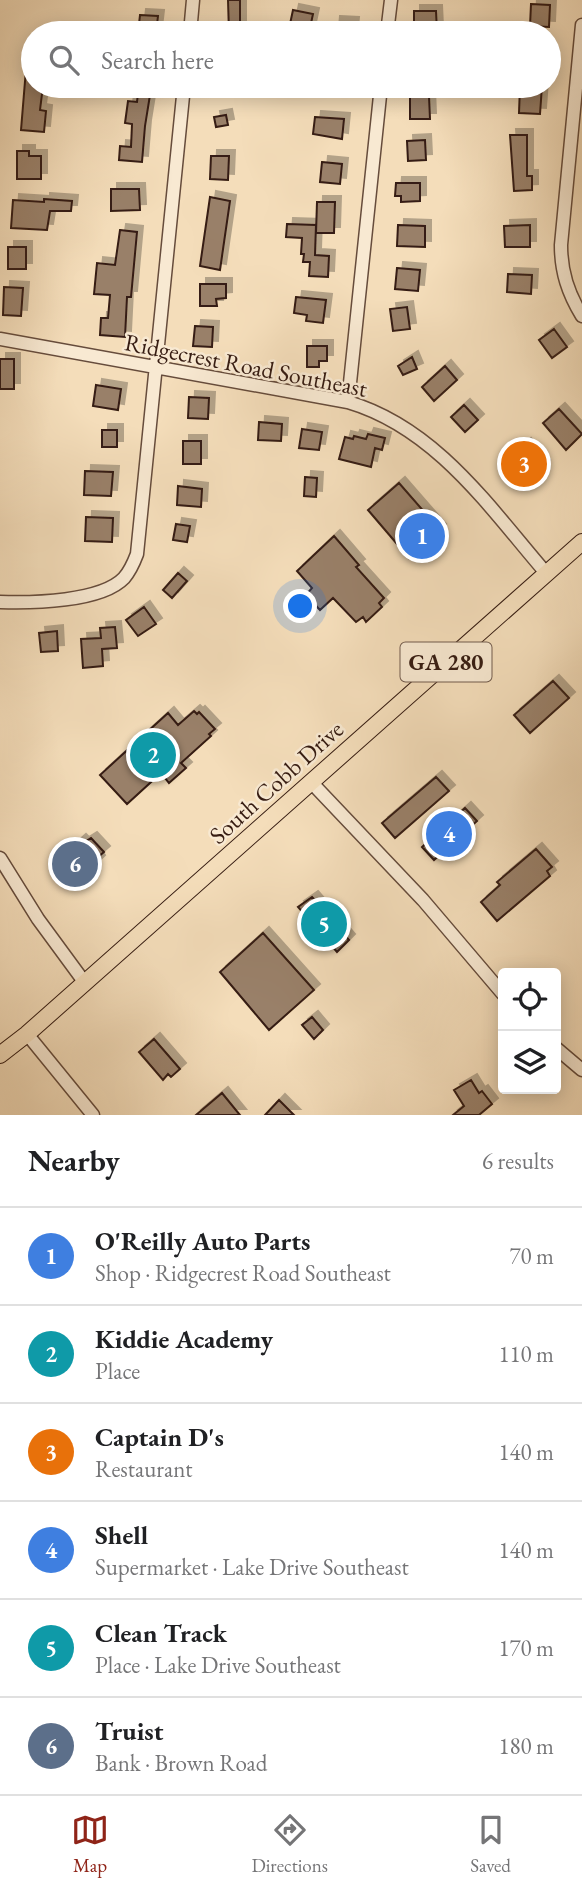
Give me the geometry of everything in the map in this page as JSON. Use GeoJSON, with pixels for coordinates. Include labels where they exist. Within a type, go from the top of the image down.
{"type":"FeatureCollection","features":[{"type":"Feature","properties":{"kind":"main road","name":"South Cobb Drive"},"geometry":{"type":"LineString","coordinates":[[0,1055],[85,983],[582,542]]}},
{"type":"Feature","properties":{"kind":"street"},"geometry":{"type":"LineString","coordinates":[[191,21],[193,0]]}},
{"type":"Feature","properties":{"kind":"street"},"geometry":{"type":"LineString","coordinates":[[388,21],[391,0]]}},
{"type":"Feature","properties":{"kind":"street"},"geometry":{"type":"LineString","coordinates":[[582,25],[561,259],[566,282],[582,316]]}},
{"type":"Feature","properties":{"kind":"street"},"geometry":{"type":"LineString","coordinates":[[0,602],[61,599],[99,593],[124,578],[131,568],[139,541],[183,98]]}},
{"type":"Feature","properties":{"kind":"street"},"geometry":{"type":"LineString","coordinates":[[348,402],[380,98]]}},
{"type":"Feature","properties":{"kind":"street","name":"Ridgecrest Road Southeast"},"geometry":{"type":"LineString","coordinates":[[0,339],[348,402],[388,416],[423,440],[461,473],[546,573]]}},
{"type":"Feature","properties":{"kind":"street"},"geometry":{"type":"LineString","coordinates":[[311,782],[423,900],[498,989]]}},
{"type":"Feature","properties":{"kind":"street"},"geometry":{"type":"LineString","coordinates":[[0,858],[38,919],[85,983]]}},
{"type":"Feature","properties":{"kind":"street"},"geometry":{"type":"LineString","coordinates":[[27,1034],[93,1115]]}},
{"type":"Feature","properties":{"kind":"street"},"geometry":{"type":"LineString","coordinates":[[561,1052],[582,1070]]}},
{"type":"Feature","properties":{"kind":"building"},"geometry":{"type":"Polygon","coordinates":[[[228,0],[240,0],[240,21],[229,21],[228,0]]]}},
{"type":"Feature","properties":{"kind":"building"},"geometry":{"type":"Polygon","coordinates":[[[531,4],[550,5],[549,21],[530,21],[531,4]]]}},
{"type":"Feature","properties":{"kind":"building"},"geometry":{"type":"Polygon","coordinates":[[[293,10],[313,14],[312,21],[291,21],[293,10]]]}},
{"type":"Feature","properties":{"kind":"building"},"geometry":{"type":"Polygon","coordinates":[[[414,11],[436,11],[436,21],[414,21],[414,11]]]}},
{"type":"Feature","properties":{"kind":"building"},"geometry":{"type":"Polygon","coordinates":[[[140,15],[158,16],[157,21],[139,21],[140,15]]]}},
{"type":"Feature","properties":{"kind":"building"},"geometry":{"type":"Polygon","coordinates":[[[24,98],[42,98],[40,110],[46,111],[44,132],[21,130],[24,98]]]}},
{"type":"Feature","properties":{"kind":"building"},"geometry":{"type":"Polygon","coordinates":[[[137,98],[150,98],[142,162],[119,160],[120,146],[131,147],[132,124],[125,123],[128,101],[137,102],[137,98]]]}},
{"type":"Feature","properties":{"kind":"building"},"geometry":{"type":"Polygon","coordinates":[[[410,98],[429,98],[430,119],[410,119],[410,98]]]}},
{"type":"Feature","properties":{"kind":"building"},"geometry":{"type":"Polygon","coordinates":[[[520,98],[541,98],[540,114],[519,113],[520,98]]]}},
{"type":"Feature","properties":{"kind":"building"},"geometry":{"type":"Polygon","coordinates":[[[226,115],[228,125],[216,127],[214,117],[226,115]]]}},
{"type":"Feature","properties":{"kind":"building"},"geometry":{"type":"Polygon","coordinates":[[[315,117],[344,119],[342,139],[313,134],[315,117]]]}},
{"type":"Feature","properties":{"kind":"building"},"geometry":{"type":"Polygon","coordinates":[[[510,135],[527,135],[527,176],[532,176],[532,190],[514,191],[510,135]]]}},
{"type":"Feature","properties":{"kind":"building"},"geometry":{"type":"Polygon","coordinates":[[[425,140],[426,160],[408,161],[407,141],[425,140]]]}},
{"type":"Feature","properties":{"kind":"building"},"geometry":{"type":"Polygon","coordinates":[[[17,151],[29,151],[29,156],[41,156],[41,179],[17,179],[17,151]]]}},
{"type":"Feature","properties":{"kind":"building"},"geometry":{"type":"Polygon","coordinates":[[[211,156],[229,156],[228,180],[210,179],[211,156]]]}},
{"type":"Feature","properties":{"kind":"building"},"geometry":{"type":"Polygon","coordinates":[[[322,162],[342,164],[340,184],[320,182],[322,162]]]}},
{"type":"Feature","properties":{"kind":"building"},"geometry":{"type":"Polygon","coordinates":[[[396,183],[420,183],[420,201],[401,202],[401,196],[395,196],[396,183]]]}},
{"type":"Feature","properties":{"kind":"building"},"geometry":{"type":"Polygon","coordinates":[[[111,189],[139,189],[140,210],[111,211],[111,189]]]}},
{"type":"Feature","properties":{"kind":"building"},"geometry":{"type":"Polygon","coordinates":[[[210,197],[230,201],[220,270],[200,266],[210,197]]]}},
{"type":"Feature","properties":{"kind":"building"},"geometry":{"type":"Polygon","coordinates":[[[44,199],[72,201],[71,211],[50,211],[47,230],[11,228],[13,200],[44,202],[44,199]]]}},
{"type":"Feature","properties":{"kind":"building"},"geometry":{"type":"Polygon","coordinates":[[[317,202],[335,202],[334,233],[316,233],[317,202]]]}},
{"type":"Feature","properties":{"kind":"building"},"geometry":{"type":"Polygon","coordinates":[[[287,224],[316,225],[315,255],[329,256],[328,277],[309,276],[310,262],[303,262],[304,254],[301,254],[302,238],[286,237],[287,224]]]}},
{"type":"Feature","properties":{"kind":"building"},"geometry":{"type":"Polygon","coordinates":[[[398,225],[425,226],[425,247],[397,246],[398,225]]]}},
{"type":"Feature","properties":{"kind":"building"},"geometry":{"type":"Polygon","coordinates":[[[530,225],[530,247],[505,247],[504,226],[530,225]]]}},
{"type":"Feature","properties":{"kind":"building"},"geometry":{"type":"Polygon","coordinates":[[[120,230],[137,232],[131,297],[127,297],[125,337],[100,335],[101,318],[108,318],[110,295],[94,294],[97,263],[115,265],[120,230]]]}},
{"type":"Feature","properties":{"kind":"building"},"geometry":{"type":"Polygon","coordinates":[[[8,247],[26,247],[26,269],[8,269],[8,247]]]}},
{"type":"Feature","properties":{"kind":"building"},"geometry":{"type":"Polygon","coordinates":[[[397,268],[420,270],[418,291],[395,289],[397,268]]]}},
{"type":"Feature","properties":{"kind":"building"},"geometry":{"type":"Polygon","coordinates":[[[508,274],[532,275],[531,294],[507,292],[508,274]]]}},
{"type":"Feature","properties":{"kind":"building"},"geometry":{"type":"Polygon","coordinates":[[[200,284],[226,284],[226,298],[216,299],[217,306],[200,306],[200,284]]]}},
{"type":"Feature","properties":{"kind":"building"},"geometry":{"type":"Polygon","coordinates":[[[4,287],[23,288],[21,316],[3,315],[4,287]]]}},
{"type":"Feature","properties":{"kind":"building"},"geometry":{"type":"Polygon","coordinates":[[[296,297],[326,300],[323,323],[306,321],[307,315],[294,313],[296,297]]]}},
{"type":"Feature","properties":{"kind":"building"},"geometry":{"type":"Polygon","coordinates":[[[407,307],[410,329],[393,331],[390,309],[407,307]]]}},
{"type":"Feature","properties":{"kind":"building"},"geometry":{"type":"Polygon","coordinates":[[[195,326],[213,327],[212,347],[193,346],[195,326]]]}},
{"type":"Feature","properties":{"kind":"building"},"geometry":{"type":"Polygon","coordinates":[[[554,329],[567,347],[552,358],[539,340],[554,329]]]}},
{"type":"Feature","properties":{"kind":"building"},"geometry":{"type":"Polygon","coordinates":[[[307,346],[327,346],[327,361],[319,361],[319,367],[307,367],[307,346]]]}},
{"type":"Feature","properties":{"kind":"building"},"geometry":{"type":"Polygon","coordinates":[[[412,357],[417,369],[403,375],[398,366],[412,357]]]}},
{"type":"Feature","properties":{"kind":"building"},"geometry":{"type":"Polygon","coordinates":[[[0,359],[14,359],[14,389],[0,389],[0,359]]]}},
{"type":"Feature","properties":{"kind":"building"},"geometry":{"type":"Polygon","coordinates":[[[445,366],[457,380],[434,401],[422,387],[445,366]]]}},
{"type":"Feature","properties":{"kind":"building"},"geometry":{"type":"Polygon","coordinates":[[[96,385],[121,389],[118,410],[93,406],[96,385]]]}},
{"type":"Feature","properties":{"kind":"building"},"geometry":{"type":"Polygon","coordinates":[[[189,397],[209,398],[208,419],[188,418],[189,397]]]}},
{"type":"Feature","properties":{"kind":"building"},"geometry":{"type":"Polygon","coordinates":[[[464,405],[478,420],[465,432],[451,417],[464,405]]]}},
{"type":"Feature","properties":{"kind":"building"},"geometry":{"type":"Polygon","coordinates":[[[559,409],[582,434],[566,450],[543,423],[559,409]]]}},
{"type":"Feature","properties":{"kind":"building"},"geometry":{"type":"Polygon","coordinates":[[[259,422],[282,424],[281,441],[258,440],[259,422]]]}},
{"type":"Feature","properties":{"kind":"building"},"geometry":{"type":"Polygon","coordinates":[[[302,429],[322,432],[319,450],[299,448],[302,429]]]}},
{"type":"Feature","properties":{"kind":"building"},"geometry":{"type":"Polygon","coordinates":[[[102,430],[117,430],[117,447],[102,447],[102,430]]]}},
{"type":"Feature","properties":{"kind":"building"},"geometry":{"type":"Polygon","coordinates":[[[368,434],[385,438],[382,450],[375,448],[371,467],[339,459],[345,437],[366,439],[368,434]]]}},
{"type":"Feature","properties":{"kind":"building"},"geometry":{"type":"Polygon","coordinates":[[[183,441],[201,441],[201,464],[183,464],[183,441]]]}},
{"type":"Feature","properties":{"kind":"building"},"geometry":{"type":"Polygon","coordinates":[[[525,444],[544,466],[524,484],[504,462],[525,444]]]}},
{"type":"Feature","properties":{"kind":"building"},"geometry":{"type":"Polygon","coordinates":[[[85,471],[113,472],[111,496],[84,495],[85,471]]]}},
{"type":"Feature","properties":{"kind":"building"},"geometry":{"type":"Polygon","coordinates":[[[305,477],[317,478],[316,497],[304,496],[305,477]]]}},
{"type":"Feature","properties":{"kind":"building"},"geometry":{"type":"Polygon","coordinates":[[[399,483],[440,530],[409,558],[368,510],[399,483]]]}},
{"type":"Feature","properties":{"kind":"building"},"geometry":{"type":"Polygon","coordinates":[[[178,486],[202,489],[201,507],[177,505],[178,486]]]}},
{"type":"Feature","properties":{"kind":"building"},"geometry":{"type":"Polygon","coordinates":[[[86,517],[113,518],[112,542],[85,541],[86,517]]]}},
{"type":"Feature","properties":{"kind":"building"},"geometry":{"type":"Polygon","coordinates":[[[176,524],[190,526],[187,542],[173,540],[176,524]]]}},
{"type":"Feature","properties":{"kind":"building"},"geometry":{"type":"Polygon","coordinates":[[[334,536],[359,565],[356,567],[384,598],[379,603],[382,607],[366,622],[363,617],[356,622],[333,598],[320,610],[306,595],[312,588],[297,571],[334,536]]]}},
{"type":"Feature","properties":{"kind":"building"},"geometry":{"type":"Polygon","coordinates":[[[178,573],[187,581],[172,598],[163,590],[178,573]]]}},
{"type":"Feature","properties":{"kind":"building"},"geometry":{"type":"Polygon","coordinates":[[[144,607],[156,624],[138,636],[126,620],[144,607]]]}},
{"type":"Feature","properties":{"kind":"building"},"geometry":{"type":"Polygon","coordinates":[[[115,627],[117,648],[102,649],[103,666],[83,668],[81,639],[101,638],[100,628],[115,627]]]}},
{"type":"Feature","properties":{"kind":"building"},"geometry":{"type":"Polygon","coordinates":[[[57,631],[58,651],[41,652],[39,633],[57,631]]]}},
{"type":"Feature","properties":{"kind":"building"},"geometry":{"type":"Polygon","coordinates":[[[553,681],[569,698],[530,733],[514,715],[553,681]]]}},
{"type":"Feature","properties":{"kind":"building"},"geometry":{"type":"Polygon","coordinates":[[[194,711],[197,714],[199,712],[215,729],[209,734],[211,736],[181,763],[186,768],[169,783],[161,773],[127,804],[100,775],[168,713],[178,725],[194,711]]]}},
{"type":"Feature","properties":{"kind":"building"},"geometry":{"type":"Polygon","coordinates":[[[436,777],[449,791],[395,838],[382,823],[436,777]]]}},
{"type":"Feature","properties":{"kind":"building"},"geometry":{"type":"Polygon","coordinates":[[[465,808],[477,821],[434,860],[422,847],[465,808]]]}},
{"type":"Feature","properties":{"kind":"building"},"geometry":{"type":"Polygon","coordinates":[[[91,838],[104,852],[97,858],[99,861],[71,888],[51,866],[80,840],[83,843],[91,838]]]}},
{"type":"Feature","properties":{"kind":"building"},"geometry":{"type":"Polygon","coordinates":[[[536,849],[552,867],[547,871],[550,876],[497,921],[481,902],[500,885],[497,882],[536,849]]]}},
{"type":"Feature","properties":{"kind":"building"},"geometry":{"type":"Polygon","coordinates":[[[312,897],[349,940],[337,952],[298,907],[312,897]]]}},
{"type":"Feature","properties":{"kind":"building"},"geometry":{"type":"Polygon","coordinates":[[[263,933],[314,990],[269,1030],[220,972],[263,933]]]}},
{"type":"Feature","properties":{"kind":"building"},"geometry":{"type":"Polygon","coordinates":[[[312,1017],[323,1030],[314,1039],[302,1025],[312,1017]]]}},
{"type":"Feature","properties":{"kind":"building"},"geometry":{"type":"Polygon","coordinates":[[[154,1039],[180,1069],[171,1077],[168,1074],[163,1080],[139,1052],[154,1039]]]}},
{"type":"Feature","properties":{"kind":"building"},"geometry":{"type":"Polygon","coordinates":[[[471,1080],[479,1093],[482,1091],[492,1104],[479,1115],[453,1115],[464,1106],[454,1090],[471,1080]]]}},
{"type":"Feature","properties":{"kind":"building"},"geometry":{"type":"Polygon","coordinates":[[[222,1093],[240,1115],[196,1115],[222,1093]]]}},
{"type":"Feature","properties":{"kind":"building"},"geometry":{"type":"Polygon","coordinates":[[[279,1100],[294,1115],[265,1115],[279,1100]]]}},
{"type":"Feature","properties":{"kind":"place","name":"Captain D's"},"geometry":{"type":"Point","coordinates":[524,464]}},
{"type":"Feature","properties":{"kind":"place","name":"O'Reilly Auto Parts"},"geometry":{"type":"Point","coordinates":[422,536]}},
{"type":"Feature","properties":{"kind":"place","name":"Kiddie Academy"},"geometry":{"type":"Point","coordinates":[153,755]}},
{"type":"Feature","properties":{"kind":"place","name":"Shell"},"geometry":{"type":"Point","coordinates":[449,834]}},
{"type":"Feature","properties":{"kind":"place","name":"Truist"},"geometry":{"type":"Point","coordinates":[75,864]}},
{"type":"Feature","properties":{"kind":"place","name":"Clean Track"},"geometry":{"type":"Point","coordinates":[324,924]}}]}
